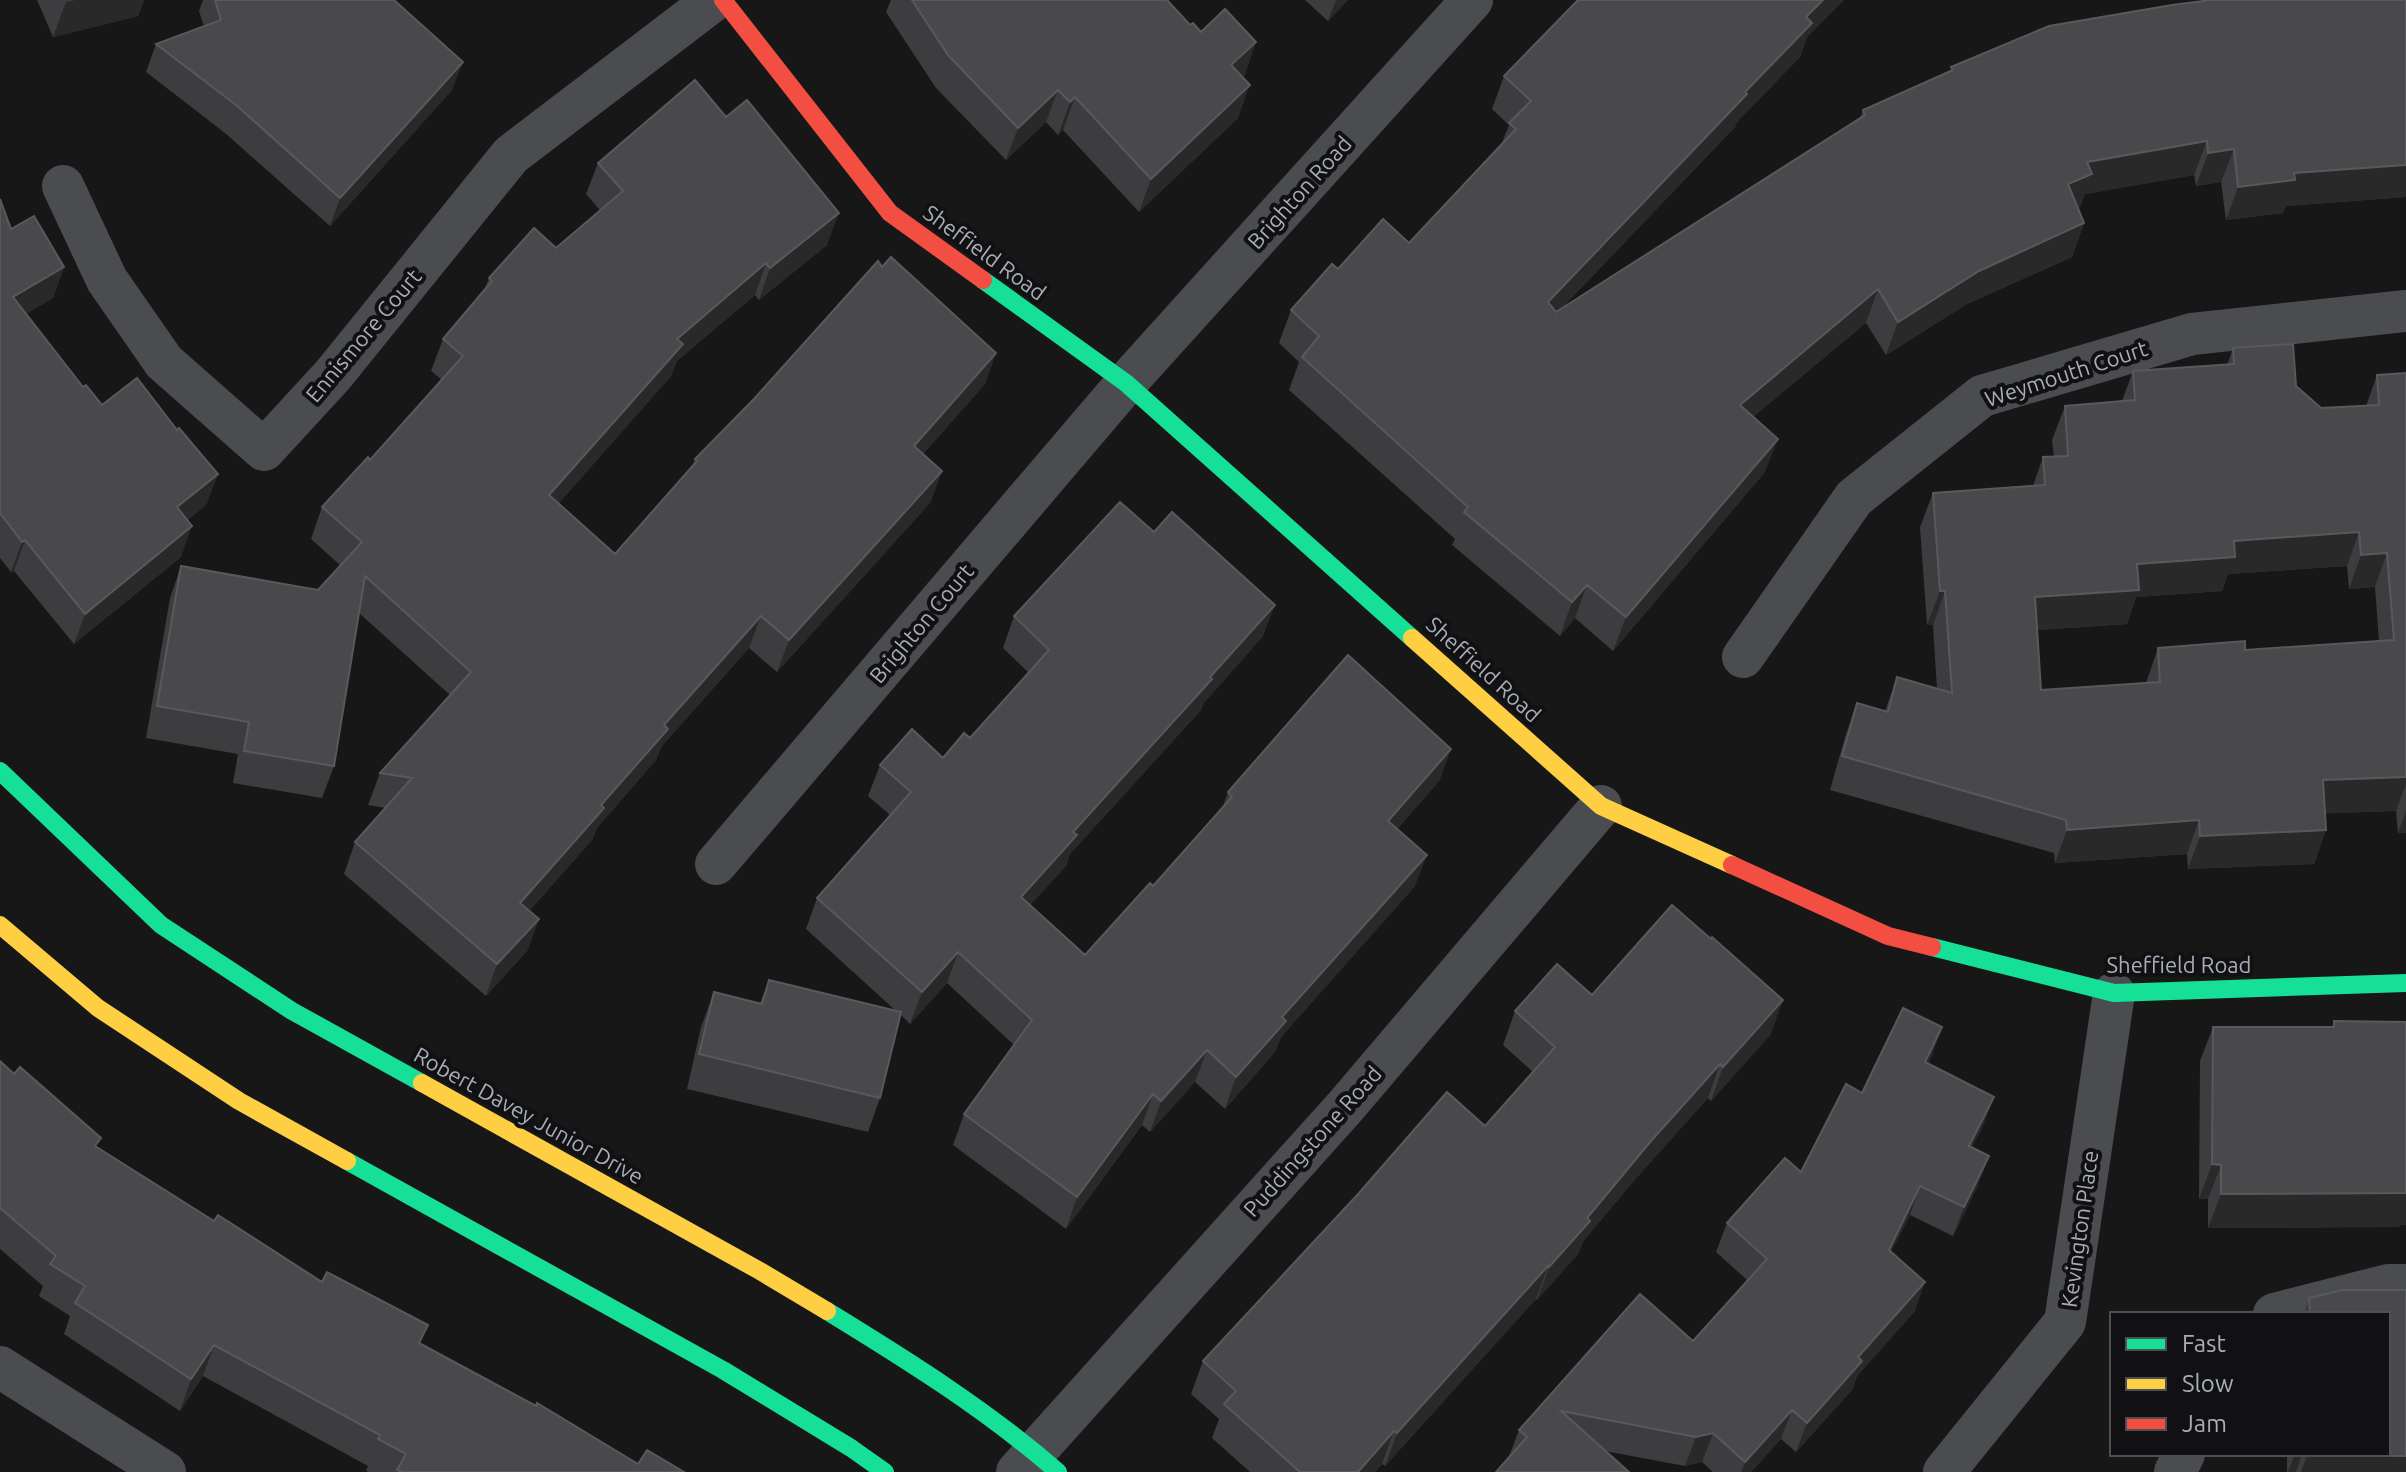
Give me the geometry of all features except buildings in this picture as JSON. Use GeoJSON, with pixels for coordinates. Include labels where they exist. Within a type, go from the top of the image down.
{"type":"FeatureCollection","features":[{"type":"Feature","properties":{"kind":"main road","name":"Sheffield Road"},"geometry":{"type":"LineString","coordinates":[[723,0],[890,213],[1126,383],[1601,806],[1888,936],[2114,993],[2406,983]]}},
{"type":"Feature","properties":{"kind":"main road","name":"Robert Davey Junior Drive"},"geometry":{"type":"LineString","coordinates":[[0,771],[161,925],[292,1011],[760,1271],[909,1361],[1036,1465]]}},
{"type":"Feature","properties":{"kind":"main road"},"geometry":{"type":"LineString","coordinates":[[0,925],[98,1008],[239,1101],[723,1370],[885,1472]]}},
{"type":"Feature","properties":{"kind":"street","name":"Ennismore Court"},"geometry":{"type":"LineString","coordinates":[[63,186],[107,280],[164,362],[264,450],[333,375],[511,155],[714,0]]}},
{"type":"Feature","properties":{"kind":"street","name":"Brighton Road"},"geometry":{"type":"LineString","coordinates":[[1126,383],[1472,0]]}},
{"type":"Feature","properties":{"kind":"street","name":"Weymouth Court"},"geometry":{"type":"LineString","coordinates":[[1743,657],[1854,498],[1982,396],[2192,334],[2406,311]]}},
{"type":"Feature","properties":{"kind":"street","name":"Brighton Court"},"geometry":{"type":"LineString","coordinates":[[716,864],[1126,383]]}},
{"type":"Feature","properties":{"kind":"street","name":"Puddingstone Road"},"geometry":{"type":"LineString","coordinates":[[1036,1465],[1601,806]]}},
{"type":"Feature","properties":{"kind":"street","name":"Kevington Place"},"geometry":{"type":"LineString","coordinates":[[1944,1472],[2065,1322],[2114,993]]}},
{"type":"Feature","properties":{"kind":"street"},"geometry":{"type":"LineString","coordinates":[[2282,1312],[2388,1285],[2406,1285]]}},
{"type":"Feature","properties":{"kind":"street"},"geometry":{"type":"LineString","coordinates":[[0,1367],[165,1472]]}},
{"type":"Feature","properties":{"kind":"traffic: fast"},"geometry":{"type":"LineString","coordinates":[[983,280],[1126,383],[1412,638]]}},
{"type":"Feature","properties":{"kind":"traffic: fast"},"geometry":{"type":"LineString","coordinates":[[0,771],[161,925],[292,1011],[422,1083]]}},
{"type":"Feature","properties":{"kind":"traffic: fast"},"geometry":{"type":"LineString","coordinates":[[1932,947],[2114,993],[2406,983]]}},
{"type":"Feature","properties":{"kind":"traffic: fast"},"geometry":{"type":"LineString","coordinates":[[347,1161],[723,1370],[885,1472]]}},
{"type":"Feature","properties":{"kind":"traffic: fast"},"geometry":{"type":"LineString","coordinates":[[827,1311],[975,1407],[1058,1472]]}},
{"type":"Feature","properties":{"kind":"traffic: slow"},"geometry":{"type":"LineString","coordinates":[[1412,638],[1601,806],[1732,865]]}},
{"type":"Feature","properties":{"kind":"traffic: slow"},"geometry":{"type":"LineString","coordinates":[[0,925],[98,1008],[239,1101],[347,1161]]}},
{"type":"Feature","properties":{"kind":"traffic: slow"},"geometry":{"type":"LineString","coordinates":[[422,1083],[827,1311]]}},
{"type":"Feature","properties":{"kind":"traffic: jam"},"geometry":{"type":"LineString","coordinates":[[723,0],[890,213],[983,280]]}},
{"type":"Feature","properties":{"kind":"traffic: jam"},"geometry":{"type":"LineString","coordinates":[[1732,865],[1888,936],[1932,947]]}}]}
